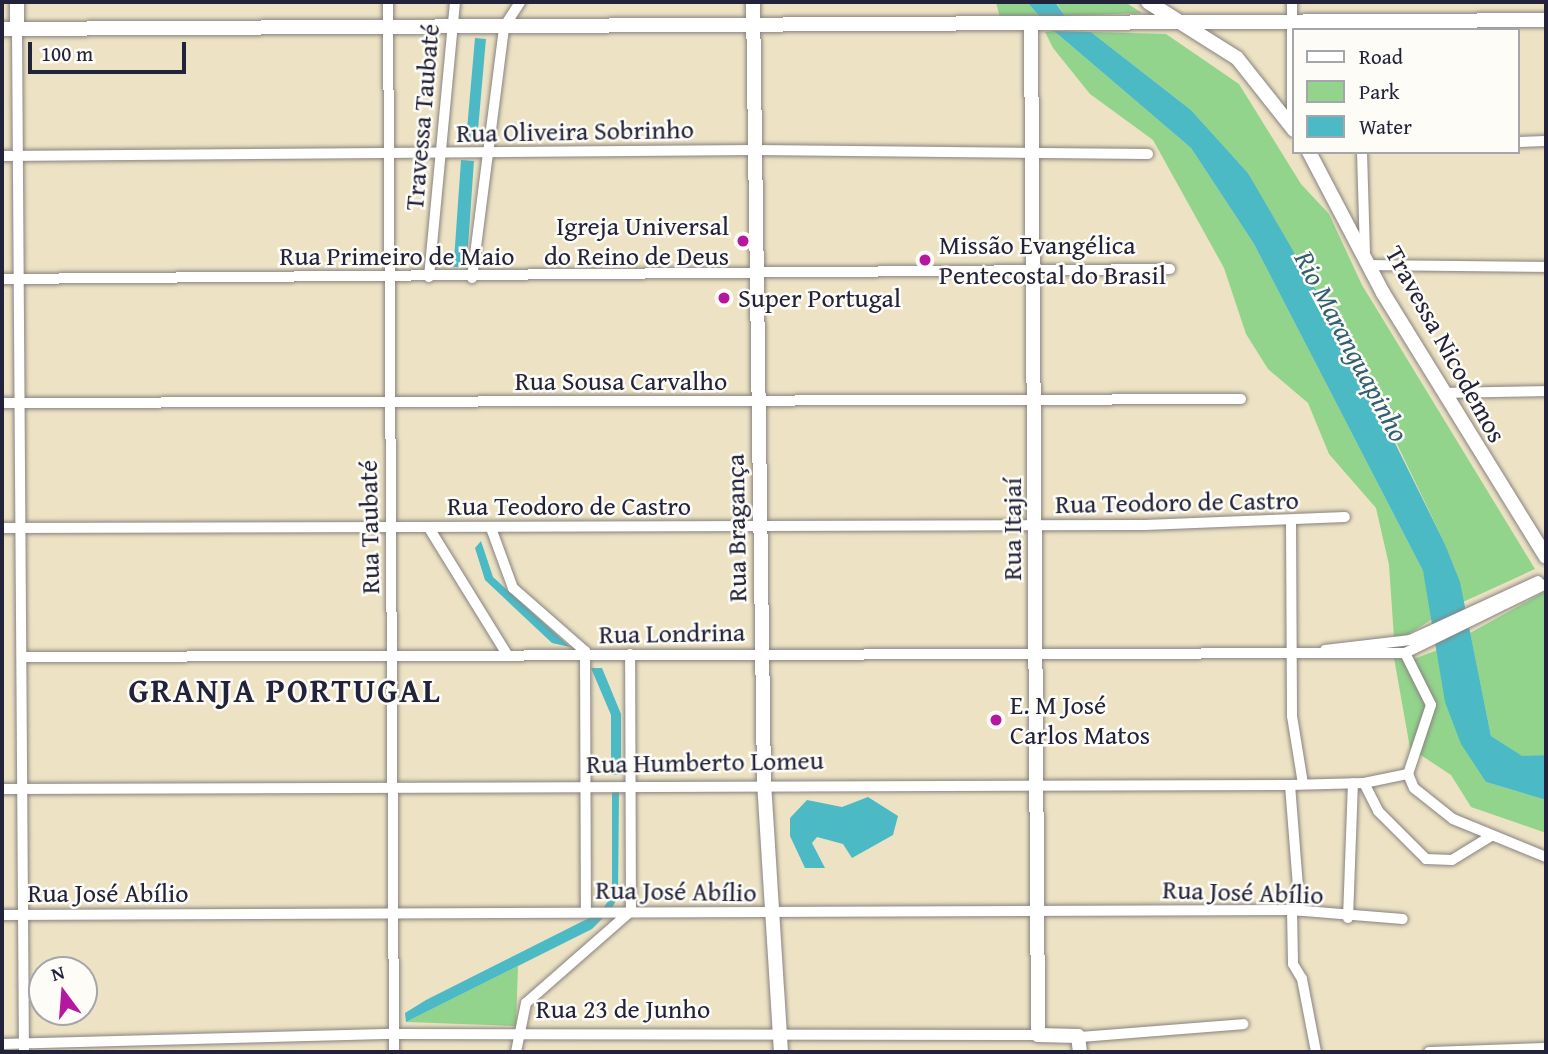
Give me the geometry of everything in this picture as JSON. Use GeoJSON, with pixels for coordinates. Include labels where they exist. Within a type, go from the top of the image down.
{"type":"FeatureCollection","features":[{"type":"Feature","properties":{"kind":"street"},"geometry":{"type":"LineString","coordinates":[[17,2],[26,915],[24,1048]]}},
{"type":"Feature","properties":{"kind":"street","name":"Rua Taubaté"},"geometry":{"type":"LineString","coordinates":[[388,2],[387,402],[391,527],[390,786],[394,1052]]}},
{"type":"Feature","properties":{"kind":"street","name":"Travessa Taubaté"},"geometry":{"type":"LineString","coordinates":[[429,277],[443,153],[448,29],[455,2]]}},
{"type":"Feature","properties":{"kind":"street"},"geometry":{"type":"LineString","coordinates":[[472,278],[492,153],[504,27],[520,2]]}},
{"type":"Feature","properties":{"kind":"street","name":"Rua Bragança"},"geometry":{"type":"LineString","coordinates":[[753,2],[764,782],[781,1052]]}},
{"type":"Feature","properties":{"kind":"street"},"geometry":{"type":"LineString","coordinates":[[1148,2],[1237,58],[1292,128]]}},
{"type":"Feature","properties":{"kind":"street"},"geometry":{"type":"LineString","coordinates":[[1292,2],[1292,28]]}},
{"type":"Feature","properties":{"kind":"street"},"geometry":{"type":"LineString","coordinates":[[2,29],[448,29],[1546,20]]}},
{"type":"Feature","properties":{"kind":"street","name":"Rua Itajaí"},"geometry":{"type":"LineString","coordinates":[[1037,23],[1032,151],[1036,399],[1038,1035]]}},
{"type":"Feature","properties":{"kind":"street"},"geometry":{"type":"LineString","coordinates":[[1520,142],[1546,141]]}},
{"type":"Feature","properties":{"kind":"street","name":"Rua Oliveira Sobrinho"},"geometry":{"type":"LineString","coordinates":[[2,156],[756,150],[1148,154]]}},
{"type":"Feature","properties":{"kind":"street","name":"Travessa Nicodemos"},"geometry":{"type":"LineString","coordinates":[[1310,154],[1365,251],[1369,265],[1546,557]]}},
{"type":"Feature","properties":{"kind":"street"},"geometry":{"type":"LineString","coordinates":[[1362,154],[1365,251]]}},
{"type":"Feature","properties":{"kind":"street"},"geometry":{"type":"LineString","coordinates":[[1369,265],[1546,267]]}},
{"type":"Feature","properties":{"kind":"street","name":"Rua Primeiro de Maio"},"geometry":{"type":"LineString","coordinates":[[2,279],[472,278],[1170,269]]}},
{"type":"Feature","properties":{"kind":"street"},"geometry":{"type":"LineString","coordinates":[[1445,393],[1546,391]]}},
{"type":"Feature","properties":{"kind":"street","name":"Rua Sousa Carvalho"},"geometry":{"type":"LineString","coordinates":[[2,403],[1241,399]]}},
{"type":"Feature","properties":{"kind":"street","name":"Rua Teodoro de Castro"},"geometry":{"type":"LineString","coordinates":[[2,528],[1036,525],[1291,522],[1345,517]]}},
{"type":"Feature","properties":{"kind":"street"},"geometry":{"type":"LineString","coordinates":[[1291,522],[1294,651],[1292,716],[1303,784]]}},
{"type":"Feature","properties":{"kind":"street"},"geometry":{"type":"LineString","coordinates":[[429,528],[508,656]]}},
{"type":"Feature","properties":{"kind":"street"},"geometry":{"type":"LineString","coordinates":[[491,528],[513,588],[564,628],[585,655],[586,911]]}},
{"type":"Feature","properties":{"kind":"street"},"geometry":{"type":"LineString","coordinates":[[1322,651],[1422,634],[1479,603],[1546,581]]}},
{"type":"Feature","properties":{"kind":"street"},"geometry":{"type":"LineString","coordinates":[[1322,651],[1405,653],[1429,646],[1546,581]]}},
{"type":"Feature","properties":{"kind":"street","name":"Rua Londrina"},"geometry":{"type":"LineString","coordinates":[[23,657],[1322,651]]}},
{"type":"Feature","properties":{"kind":"street"},"geometry":{"type":"LineString","coordinates":[[1405,653],[1431,705],[1408,774],[1425,800],[1492,836],[1546,857]]}},
{"type":"Feature","properties":{"kind":"street"},"geometry":{"type":"LineString","coordinates":[[516,1052],[517,1034],[526,1003],[631,911],[630,654]]}},
{"type":"Feature","properties":{"kind":"street","name":"Rua Humberto Lomeu"},"geometry":{"type":"LineString","coordinates":[[2,789],[764,782],[1290,785],[1364,783],[1408,774]]}},
{"type":"Feature","properties":{"kind":"street"},"geometry":{"type":"LineString","coordinates":[[1348,918],[1353,783]]}},
{"type":"Feature","properties":{"kind":"street"},"geometry":{"type":"LineString","coordinates":[[1364,783],[1378,811],[1426,859],[1452,860],[1492,836]]}},
{"type":"Feature","properties":{"kind":"street"},"geometry":{"type":"LineString","coordinates":[[1290,785],[1296,910],[1293,964],[1302,979],[1316,1052]]}},
{"type":"Feature","properties":{"kind":"street","name":"Rua José Abílio"},"geometry":{"type":"LineString","coordinates":[[2,915],[1296,910],[1348,918],[1403,919]]}},
{"type":"Feature","properties":{"kind":"street","name":"Rua 23 de Junho"},"geometry":{"type":"LineString","coordinates":[[2,1044],[24,1048],[394,1034],[1079,1037],[1243,1024]]}},
{"type":"Feature","properties":{"kind":"street"},"geometry":{"type":"LineString","coordinates":[[1079,1037],[1080,1052]]}},
{"type":"Feature","properties":{"kind":"street"},"geometry":{"type":"LineString","coordinates":[[1429,1052],[1546,1048]]}},
{"type":"Feature","properties":{"kind":"green space"},"geometry":{"type":"Polygon","coordinates":[[[996,2],[1027,2],[1041,18],[1000,18],[996,2]]]}},
{"type":"Feature","properties":{"kind":"green space"},"geometry":{"type":"Polygon","coordinates":[[[1056,2],[1125,2],[1142,13],[1065,16],[1056,2]]]}},
{"type":"Feature","properties":{"kind":"green space"},"geometry":{"type":"Polygon","coordinates":[[[1054,31],[1191,148],[1254,244],[1423,571],[1434,618],[1407,635],[1394,638],[1389,565],[1376,508],[1329,454],[1308,403],[1268,369],[1246,334],[1224,268],[1153,140],[1090,94],[1053,48],[1045,32],[1054,31]]]}},
{"type":"Feature","properties":{"kind":"green space"},"geometry":{"type":"Polygon","coordinates":[[[1091,32],[1166,34],[1239,84],[1301,184],[1329,214],[1362,285],[1535,569],[1463,602],[1444,542],[1384,417],[1248,173],[1191,110],[1091,32]]]}},
{"type":"Feature","properties":{"kind":"green space"},"geometry":{"type":"Polygon","coordinates":[[[1546,591],[1546,755],[1522,757],[1491,736],[1470,633],[1546,591]]]}},
{"type":"Feature","properties":{"kind":"green space"},"geometry":{"type":"Polygon","coordinates":[[[1440,649],[1486,782],[1546,800],[1546,833],[1471,807],[1451,775],[1410,748],[1394,658],[1411,660],[1440,649]]]}},
{"type":"Feature","properties":{"kind":"green space"},"geometry":{"type":"Polygon","coordinates":[[[518,966],[516,1026],[406,1022],[518,966]]]}},
{"type":"Feature","properties":{"kind":"water"},"geometry":{"type":"Polygon","coordinates":[[[1027,2],[1055,2],[1065,16],[1041,18],[1027,2]]]}},
{"type":"Feature","properties":{"kind":"water","name":"Rio Maranguapinho"},"geometry":{"type":"Polygon","coordinates":[[[1054,31],[1091,32],[1191,110],[1248,173],[1339,330],[1444,542],[1460,582],[1491,736],[1522,756],[1546,755],[1546,800],[1486,782],[1461,744],[1445,702],[1423,571],[1254,244],[1191,148],[1054,31]]]}},
{"type":"Feature","properties":{"kind":"water"},"geometry":{"type":"Polygon","coordinates":[[[475,38],[486,39],[477,144],[466,143],[475,38]]]}},
{"type":"Feature","properties":{"kind":"water"},"geometry":{"type":"Polygon","coordinates":[[[461,160],[474,161],[467,268],[454,267],[461,160]]]}},
{"type":"Feature","properties":{"kind":"water"},"geometry":{"type":"Polygon","coordinates":[[[481,541],[493,577],[570,647],[552,643],[485,580],[475,548],[481,541]]]}},
{"type":"Feature","properties":{"kind":"water"},"geometry":{"type":"Polygon","coordinates":[[[591,668],[602,668],[621,714],[621,775],[611,775],[611,715],[591,668]]]}},
{"type":"Feature","properties":{"kind":"water"},"geometry":{"type":"Polygon","coordinates":[[[612,792],[619,792],[618,897],[612,908],[603,908],[612,896],[612,792]]]}},
{"type":"Feature","properties":{"kind":"water"},"geometry":{"type":"Polygon","coordinates":[[[868,797],[898,816],[893,835],[852,858],[843,844],[817,837],[812,843],[825,868],[805,868],[790,836],[790,818],[807,800],[842,807],[868,797]]]}},
{"type":"Feature","properties":{"kind":"water"},"geometry":{"type":"Polygon","coordinates":[[[593,916],[604,917],[592,929],[406,1022],[405,1013],[426,1000],[593,916]]]}},
{"type":"Feature","properties":{"kind":"place","name":"Igreja Universal do Reino de Deus"},"geometry":{"type":"Point","coordinates":[743,241]}},
{"type":"Feature","properties":{"kind":"place","name":"Missão Evangélica Pentecostal do Brasil"},"geometry":{"type":"Point","coordinates":[925,260]}},
{"type":"Feature","properties":{"kind":"place","name":"Super Portugal"},"geometry":{"type":"Point","coordinates":[724,298]}},
{"type":"Feature","properties":{"kind":"place","name":"E. M José Carlos Matos"},"geometry":{"type":"Point","coordinates":[996,720]}},
{"type":"Feature","properties":{"kind":"district","name":"GRANJA PORTUGAL"},"geometry":{"type":"Point","coordinates":[285,691]}}]}
